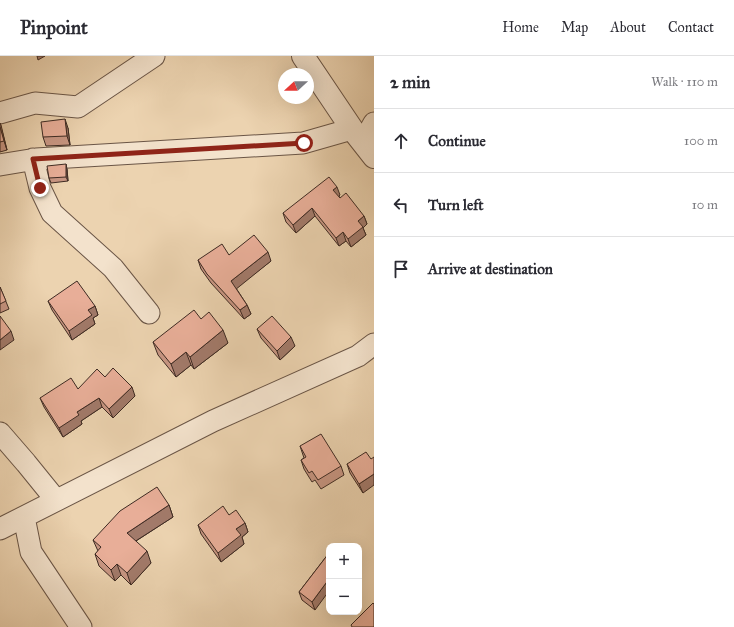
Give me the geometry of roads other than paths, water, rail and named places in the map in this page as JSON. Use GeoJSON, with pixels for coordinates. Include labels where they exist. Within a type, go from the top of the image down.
{"type":"FeatureCollection","features":[{"type":"Feature","properties":{"kind":"street"},"geometry":{"type":"LineString","coordinates":[[0,113],[35,103],[78,107],[154,56]]}},
{"type":"Feature","properties":{"kind":"street"},"geometry":{"type":"LineString","coordinates":[[303,56],[363,143]]}},
{"type":"Feature","properties":{"kind":"street"},"geometry":{"type":"LineString","coordinates":[[363,143],[374,123]]}},
{"type":"Feature","properties":{"kind":"street"},"geometry":{"type":"LineString","coordinates":[[0,165],[33,159],[304,143],[363,143]]}},
{"type":"Feature","properties":{"kind":"street"},"geometry":{"type":"LineString","coordinates":[[33,159],[40,188],[52,213],[113,268],[149,313]]}},
{"type":"Feature","properties":{"kind":"street"},"geometry":{"type":"LineString","coordinates":[[0,529],[213,421],[358,356],[374,344]]}},
{"type":"Feature","properties":{"kind":"street"},"geometry":{"type":"LineString","coordinates":[[0,433],[56,500]]}},
{"type":"Feature","properties":{"kind":"street"},"geometry":{"type":"LineString","coordinates":[[24,516],[31,552],[81,627]]}}]}
